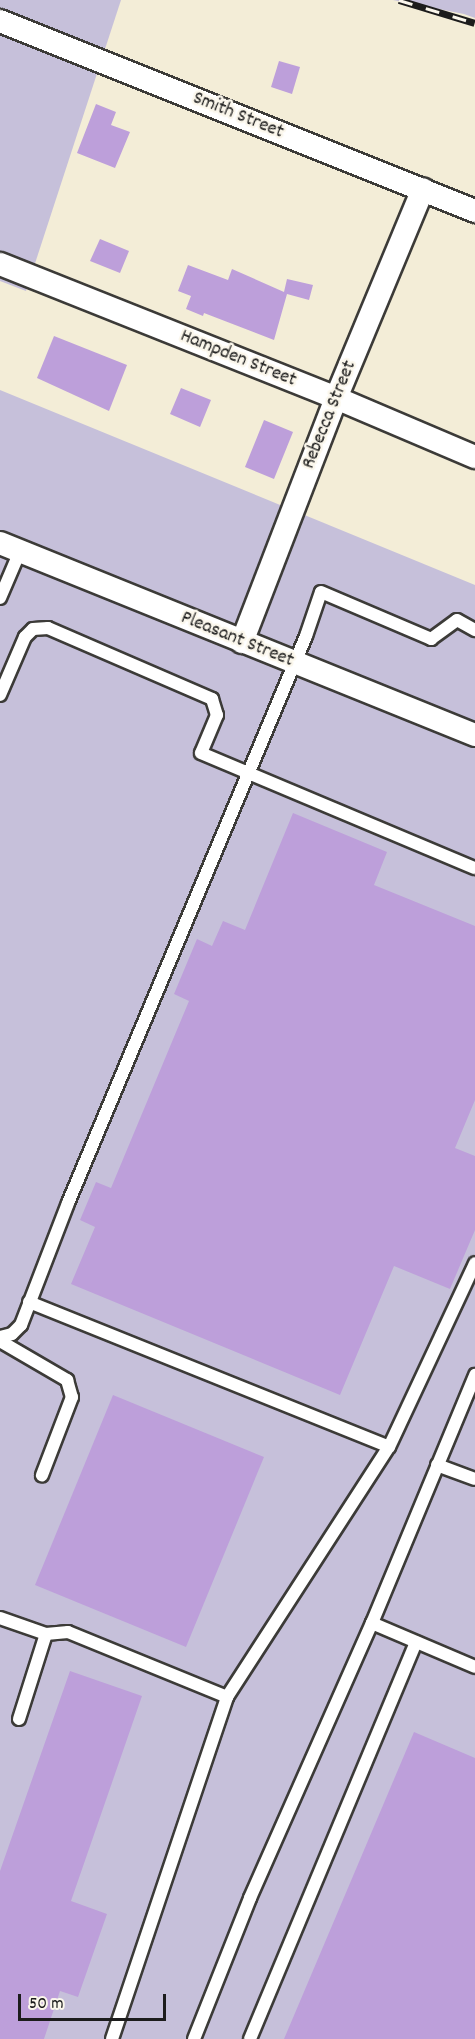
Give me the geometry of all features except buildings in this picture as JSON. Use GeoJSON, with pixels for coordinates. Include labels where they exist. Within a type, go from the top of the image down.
{"type":"FeatureCollection","features":[{"type":"Feature","properties":{"kind":"street","name":"Smith Street"},"geometry":{"type":"LineString","coordinates":[[0,21],[475,211]]}},
{"type":"Feature","properties":{"kind":"street","name":"Rebecca Street"},"geometry":{"type":"LineString","coordinates":[[242,642],[336,398],[423,189]]}},
{"type":"Feature","properties":{"kind":"street","name":"Hampden Street"},"geometry":{"type":"LineString","coordinates":[[0,264],[336,398],[475,457]]}},
{"type":"Feature","properties":{"kind":"street","name":"Pleasant Street"},"geometry":{"type":"LineString","coordinates":[[10,547],[475,735]]}},
{"type":"Feature","properties":{"kind":"lane"},"geometry":{"type":"LineString","coordinates":[[0,598],[10,547]]}},
{"type":"Feature","properties":{"kind":"lane"},"geometry":{"type":"LineString","coordinates":[[0,1339],[12,1334],[21,1325],[246,773],[294,663],[321,592],[431,639],[457,620],[475,630]]}},
{"type":"Feature","properties":{"kind":"lane"},"geometry":{"type":"LineString","coordinates":[[0,695],[25,637],[33,629],[48,628],[212,699],[217,715],[201,753],[475,868]]}},
{"type":"Feature","properties":{"kind":"lane"},"geometry":{"type":"LineString","coordinates":[[112,2039],[227,1697],[389,1447],[475,1263]]}},
{"type":"Feature","properties":{"kind":"lane"},"geometry":{"type":"LineString","coordinates":[[30,1302],[389,1447]]}},
{"type":"Feature","properties":{"kind":"lane"},"geometry":{"type":"LineString","coordinates":[[0,1339],[67,1380],[72,1397],[42,1475]]}},
{"type":"Feature","properties":{"kind":"lane"},"geometry":{"type":"LineString","coordinates":[[194,2039],[250,1898],[372,1623],[475,1376]]}},
{"type":"Feature","properties":{"kind":"lane"},"geometry":{"type":"LineString","coordinates":[[437,1466],[475,1479]]}},
{"type":"Feature","properties":{"kind":"lane"},"geometry":{"type":"LineString","coordinates":[[0,1618],[46,1634],[68,1632],[227,1697]]}},
{"type":"Feature","properties":{"kind":"lane"},"geometry":{"type":"LineString","coordinates":[[372,1623],[475,1667]]}},
{"type":"Feature","properties":{"kind":"lane"},"geometry":{"type":"LineString","coordinates":[[19,1719],[46,1634]]}},
{"type":"Feature","properties":{"kind":"lane"},"geometry":{"type":"LineString","coordinates":[[250,2039],[416,1642]]}},
{"type":"Feature","properties":{"kind":"shaded area"},"geometry":{"type":"Polygon","coordinates":[[[0,0],[121,0],[26,291],[0,281],[0,0]]]}},
{"type":"Feature","properties":{"kind":"shaded area"},"geometry":{"type":"Polygon","coordinates":[[[393,0],[475,0],[475,18],[464,14],[393,0]]]}},
{"type":"Feature","properties":{"kind":"shaded area"},"geometry":{"type":"Polygon","coordinates":[[[0,390],[475,585],[475,2039],[0,2039],[0,390]]]}},
{"type":"Feature","properties":{"kind":"railway"},"geometry":{"type":"LineString","coordinates":[[399,0],[475,23]]}}]}
